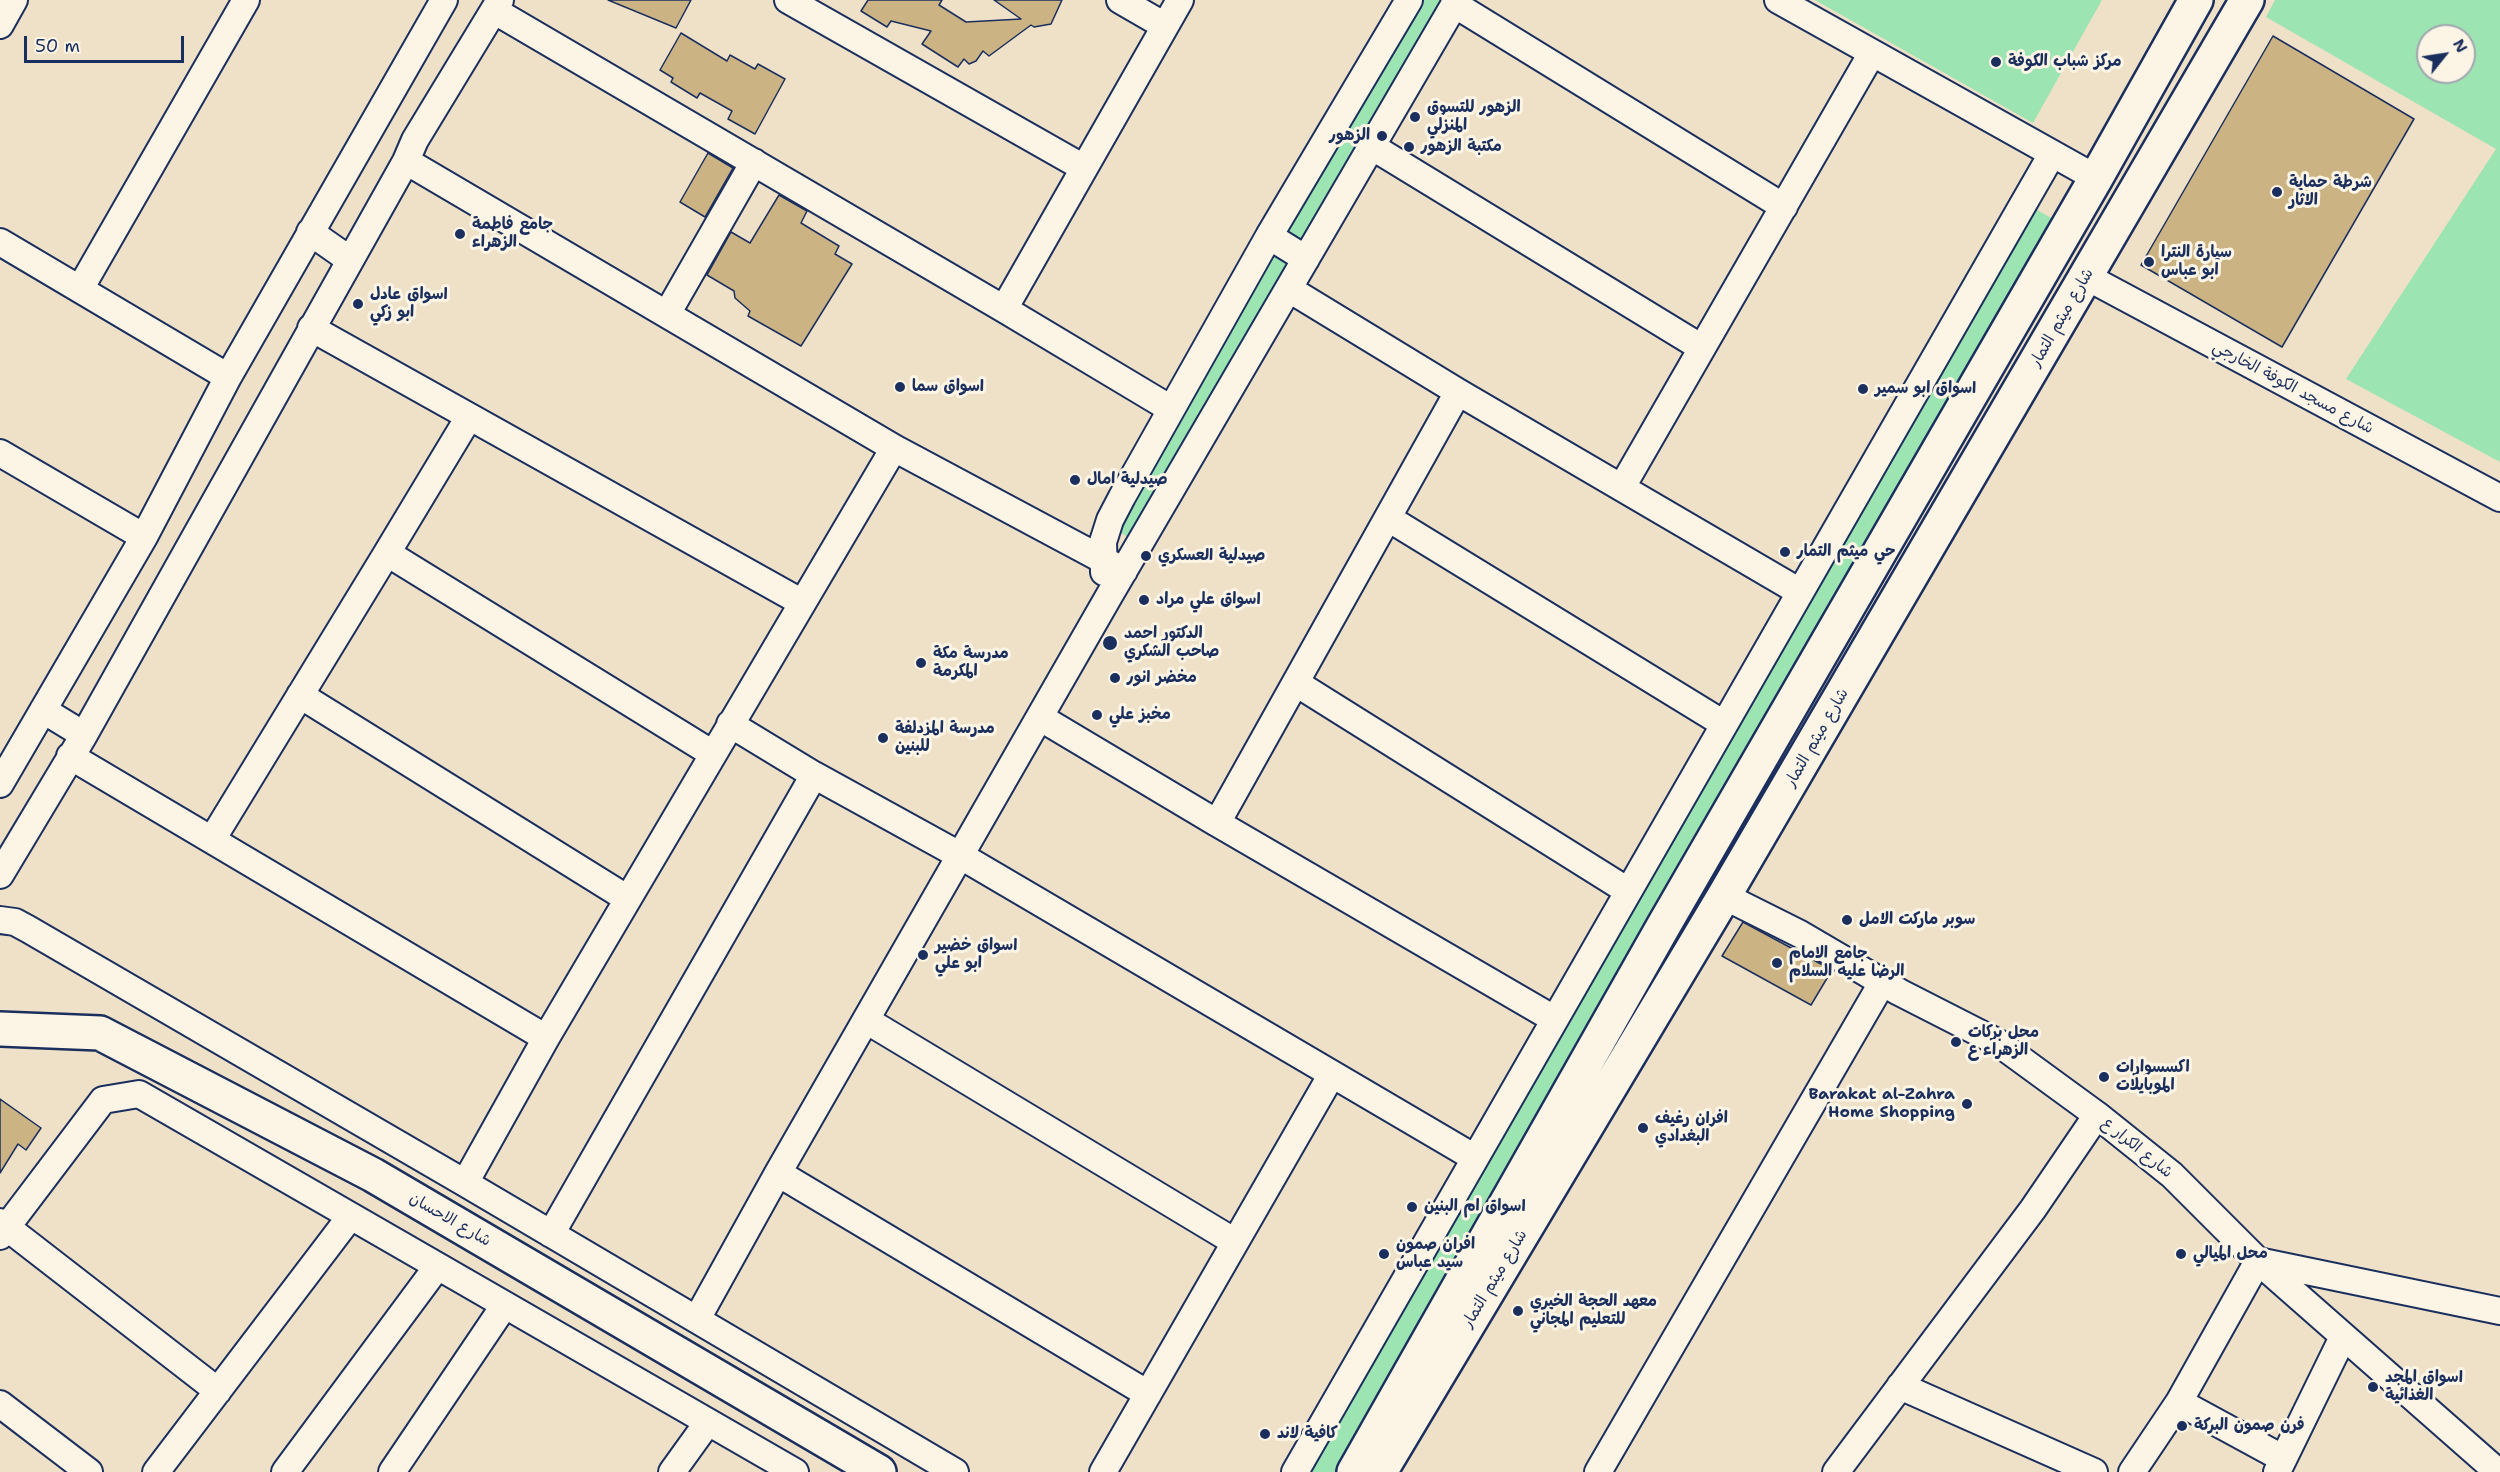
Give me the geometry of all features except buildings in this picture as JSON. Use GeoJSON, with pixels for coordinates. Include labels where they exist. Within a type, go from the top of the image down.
{"type":"FeatureCollection","features":[{"type":"Feature","properties":{"kind":"street"},"geometry":{"type":"LineString","coordinates":[[0,25],[14,0]]}},
{"type":"Feature","properties":{"kind":"street"},"geometry":{"type":"LineString","coordinates":[[80,289],[246,0]]}},
{"type":"Feature","properties":{"kind":"street"},"geometry":{"type":"LineString","coordinates":[[0,784],[144,537],[228,377],[444,0]]}},
{"type":"Feature","properties":{"kind":"street"},"geometry":{"type":"LineString","coordinates":[[788,0],[1084,168]]}},
{"type":"Feature","properties":{"kind":"street"},"geometry":{"type":"LineString","coordinates":[[1120,0],[1165,26]]}},
{"type":"Feature","properties":{"kind":"street"},"geometry":{"type":"LineString","coordinates":[[1004,309],[1180,0]]}},
{"type":"Feature","properties":{"kind":"street"},"geometry":{"type":"LineString","coordinates":[[1113,565],[1103,542],[1110,520],[1269,236],[1409,0]]}},
{"type":"Feature","properties":{"kind":"street"},"geometry":{"type":"LineString","coordinates":[[1778,0],[2096,178]]}},
{"type":"Feature","properties":{"kind":"street","name":"شارع ميثم التمار"},"geometry":{"type":"LineString","coordinates":[[1354,1472],[1664,925],[2096,178],[2196,0]]}},
{"type":"Feature","properties":{"kind":"street","name":"شارع ميثم التمار"},"geometry":{"type":"LineString","coordinates":[[1380,1472],[1724,896],[2247,0]]}},
{"type":"Feature","properties":{"kind":"street"},"geometry":{"type":"LineString","coordinates":[[697,1319],[778,1173],[1109,596],[1113,565],[1289,290],[1455,2],[1784,207]]}},
{"type":"Feature","properties":{"kind":"street"},"geometry":{"type":"LineString","coordinates":[[0,875],[84,735],[310,328],[406,161],[415,140],[498,5],[754,162],[1171,409]]}},
{"type":"Feature","properties":{"kind":"street"},"geometry":{"type":"LineString","coordinates":[[1622,487],[1872,53]]}},
{"type":"Feature","properties":{"kind":"street"},"geometry":{"type":"LineString","coordinates":[[1371,146],[1702,348]]}},
{"type":"Feature","properties":{"kind":"street"},"geometry":{"type":"LineString","coordinates":[[1295,1472],[2052,154]]}},
{"type":"Feature","properties":{"kind":"street"},"geometry":{"type":"LineString","coordinates":[[406,161],[894,448],[1113,565]]}},
{"type":"Feature","properties":{"kind":"street"},"geometry":{"type":"LineString","coordinates":[[667,314],[754,162]]}},
{"type":"Feature","properties":{"kind":"street"},"geometry":{"type":"LineString","coordinates":[[310,232],[350,260]]}},
{"type":"Feature","properties":{"kind":"street"},"geometry":{"type":"LineString","coordinates":[[1269,236],[1306,259]]}},
{"type":"Feature","properties":{"kind":"street"},"geometry":{"type":"LineString","coordinates":[[0,242],[228,377]]}},
{"type":"Feature","properties":{"kind":"street","name":"شارع مسجد الكوفة الخارجي"},"geometry":{"type":"LineString","coordinates":[[2086,277],[2500,498]]}},
{"type":"Feature","properties":{"kind":"street"},"geometry":{"type":"LineString","coordinates":[[1289,290],[1458,392],[1800,592]]}},
{"type":"Feature","properties":{"kind":"street"},"geometry":{"type":"LineString","coordinates":[[310,328],[801,602]]}},
{"type":"Feature","properties":{"kind":"street"},"geometry":{"type":"LineString","coordinates":[[1217,823],[1458,392]]}},
{"type":"Feature","properties":{"kind":"street"},"geometry":{"type":"LineString","coordinates":[[213,838],[469,417]]}},
{"type":"Feature","properties":{"kind":"street"},"geometry":{"type":"LineString","coordinates":[[465,1183],[546,1038],[801,602],[894,448]]}},
{"type":"Feature","properties":{"kind":"street"},"geometry":{"type":"LineString","coordinates":[[0,453],[144,537]]}},
{"type":"Feature","properties":{"kind":"street"},"geometry":{"type":"LineString","coordinates":[[1388,518],[1724,724]]}},
{"type":"Feature","properties":{"kind":"street"},"geometry":{"type":"LineString","coordinates":[[387,553],[713,754]]}},
{"type":"Feature","properties":{"kind":"street"},"geometry":{"type":"LineString","coordinates":[[1296,683],[1628,891]]}},
{"type":"Feature","properties":{"kind":"street"},"geometry":{"type":"LineString","coordinates":[[300,694],[628,898]]}},
{"type":"Feature","properties":{"kind":"street"},"geometry":{"type":"LineString","coordinates":[[43,710],[84,735]]}},
{"type":"Feature","properties":{"kind":"street"},"geometry":{"type":"LineString","coordinates":[[1041,718],[1554,1019]]}},
{"type":"Feature","properties":{"kind":"street"},"geometry":{"type":"LineString","coordinates":[[730,724],[814,775],[961,856],[1474,1158]]}},
{"type":"Feature","properties":{"kind":"street"},"geometry":{"type":"LineString","coordinates":[[70,756],[213,838],[546,1038]]}},
{"type":"Feature","properties":{"kind":"street"},"geometry":{"type":"LineString","coordinates":[[551,1234],[814,775]]}},
{"type":"Feature","properties":{"kind":"street","name":"شارع الكرار ع"},"geometry":{"type":"LineString","coordinates":[[1724,896],[1800,934],[1882,982],[1997,1042],[2097,1115],[2172,1176],[2258,1261],[2499,1472]]}},
{"type":"Feature","properties":{"kind":"street"},"geometry":{"type":"LineString","coordinates":[[0,920],[15,922],[28,929],[955,1472]]}},
{"type":"Feature","properties":{"kind":"street"},"geometry":{"type":"LineString","coordinates":[[1598,1472],[1882,982]]}},
{"type":"Feature","properties":{"kind":"street"},"geometry":{"type":"LineString","coordinates":[[866,1020],[1235,1242]]}},
{"type":"Feature","properties":{"kind":"street","name":"شارع الاحسان"},"geometry":{"type":"LineString","coordinates":[[0,1029],[100,1033],[373,1175],[879,1472]]}},
{"type":"Feature","properties":{"kind":"street"},"geometry":{"type":"LineString","coordinates":[[1102,1472],[1332,1074]]}},
{"type":"Feature","properties":{"kind":"street"},"geometry":{"type":"LineString","coordinates":[[218,1391],[2,1228],[103,1100],[139,1094],[795,1472]]}},
{"type":"Feature","properties":{"kind":"street"},"geometry":{"type":"LineString","coordinates":[[1836,1472],[2033,1209],[2097,1115]]}},
{"type":"Feature","properties":{"kind":"street"},"geometry":{"type":"LineString","coordinates":[[778,1173],[1148,1394]]}},
{"type":"Feature","properties":{"kind":"street"},"geometry":{"type":"LineString","coordinates":[[156,1472],[350,1217]]}},
{"type":"Feature","properties":{"kind":"street"},"geometry":{"type":"LineString","coordinates":[[2132,1472],[2179,1401],[2258,1261],[2500,1311]]}},
{"type":"Feature","properties":{"kind":"street"},"geometry":{"type":"LineString","coordinates":[[285,1472],[437,1267]]}},
{"type":"Feature","properties":{"kind":"street"},"geometry":{"type":"LineString","coordinates":[[392,1472],[504,1305]]}},
{"type":"Feature","properties":{"kind":"street"},"geometry":{"type":"LineString","coordinates":[[2179,1401],[2279,1465],[2343,1337]]}},
{"type":"Feature","properties":{"kind":"street"},"geometry":{"type":"LineString","coordinates":[[1900,1386],[2094,1472]]}},
{"type":"Feature","properties":{"kind":"street"},"geometry":{"type":"LineString","coordinates":[[0,1404],[89,1472]]}},
{"type":"Feature","properties":{"kind":"street"},"geometry":{"type":"LineString","coordinates":[[672,1472],[708,1422]]}},
{"type":"Feature","properties":{"kind":"green space"},"geometry":{"type":"Polygon","coordinates":[[[1415,0],[1451,0],[1306,246],[1280,230],[1415,0]]]}},
{"type":"Feature","properties":{"kind":"green space","name":"مركز شباب الكوفة"},"geometry":{"type":"Polygon","coordinates":[[[1815,0],[2102,0],[2033,123],[1815,0]]]}},
{"type":"Feature","properties":{"kind":"green space"},"geometry":{"type":"Polygon","coordinates":[[[2275,0],[2500,0],[2500,462],[2346,379],[2496,149],[2266,17],[2275,0]]]}},
{"type":"Feature","properties":{"kind":"green space"},"geometry":{"type":"Polygon","coordinates":[[[2030,206],[2062,224],[1343,1472],[1302,1472],[2030,206]]]}},
{"type":"Feature","properties":{"kind":"green space"},"geometry":{"type":"Polygon","coordinates":[[[1271,250],[1294,263],[1136,542],[1113,528],[1271,250]]]}},
{"type":"Feature","properties":{"kind":"place","name":"مركز شباب الكوفة"},"geometry":{"type":"Point","coordinates":[1996,62]}},
{"type":"Feature","properties":{"kind":"place","name":"الزهور للتسوق المنزلي"},"geometry":{"type":"Point","coordinates":[1415,117]}},
{"type":"Feature","properties":{"kind":"place","name":"الزهور"},"geometry":{"type":"Point","coordinates":[1382,136]}},
{"type":"Feature","properties":{"kind":"place","name":"مكتبة الزهور"},"geometry":{"type":"Point","coordinates":[1409,147]}},
{"type":"Feature","properties":{"kind":"place","name":"شرطة حماية الاثار"},"geometry":{"type":"Point","coordinates":[2277,192]}},
{"type":"Feature","properties":{"kind":"place","name":"جامع فاطمة الزهراء"},"geometry":{"type":"Point","coordinates":[460,234]}},
{"type":"Feature","properties":{"kind":"place","name":"سيارة النترا ابو عباس"},"geometry":{"type":"Point","coordinates":[2149,262]}},
{"type":"Feature","properties":{"kind":"place","name":"اسواق عادل ابو زكي"},"geometry":{"type":"Point","coordinates":[358,304]}},
{"type":"Feature","properties":{"kind":"place","name":"اسواق سما"},"geometry":{"type":"Point","coordinates":[900,387]}},
{"type":"Feature","properties":{"kind":"place","name":"اسواق ابو سمير"},"geometry":{"type":"Point","coordinates":[1863,389]}},
{"type":"Feature","properties":{"kind":"place","name":"صيدلية امال"},"geometry":{"type":"Point","coordinates":[1075,480]}},
{"type":"Feature","properties":{"kind":"place","name":"حي ميثم التمار"},"geometry":{"type":"Point","coordinates":[1785,552]}},
{"type":"Feature","properties":{"kind":"place","name":"صيدلية العسكري"},"geometry":{"type":"Point","coordinates":[1146,556]}},
{"type":"Feature","properties":{"kind":"place","name":"اسواق علي مراد"},"geometry":{"type":"Point","coordinates":[1144,600]}},
{"type":"Feature","properties":{"kind":"place","name":"الدكتور احمد صاحب الشكري"},"geometry":{"type":"Point","coordinates":[1110,643]}},
{"type":"Feature","properties":{"kind":"place","name":"مدرسة مكة المكرمة"},"geometry":{"type":"Point","coordinates":[921,663]}},
{"type":"Feature","properties":{"kind":"place","name":"مخضر انور"},"geometry":{"type":"Point","coordinates":[1115,678]}},
{"type":"Feature","properties":{"kind":"place","name":"مخبز علي"},"geometry":{"type":"Point","coordinates":[1097,715]}},
{"type":"Feature","properties":{"kind":"place","name":"مدرسة المزدلفة للبنين"},"geometry":{"type":"Point","coordinates":[883,738]}},
{"type":"Feature","properties":{"kind":"place","name":"سوبر ماركت الامل"},"geometry":{"type":"Point","coordinates":[1847,920]}},
{"type":"Feature","properties":{"kind":"place","name":"اسواق خضير ابو علي"},"geometry":{"type":"Point","coordinates":[923,955]}},
{"type":"Feature","properties":{"kind":"place","name":"جامع الامام الرضا عليه السلام"},"geometry":{"type":"Point","coordinates":[1777,963]}},
{"type":"Feature","properties":{"kind":"place","name":"محل بركات الزهراء ع"},"geometry":{"type":"Point","coordinates":[1956,1042]}},
{"type":"Feature","properties":{"kind":"place","name":"اكسسوارات الموبايلات"},"geometry":{"type":"Point","coordinates":[2104,1077]}},
{"type":"Feature","properties":{"kind":"place","name":"Barakat al-Zahra Home Shopping"},"geometry":{"type":"Point","coordinates":[1967,1104]}},
{"type":"Feature","properties":{"kind":"place","name":"افران رغيف البغدادي"},"geometry":{"type":"Point","coordinates":[1643,1128]}},
{"type":"Feature","properties":{"kind":"place","name":"اسواق ام البنين"},"geometry":{"type":"Point","coordinates":[1412,1207]}},
{"type":"Feature","properties":{"kind":"place","name":"افران صمون سيد عباس"},"geometry":{"type":"Point","coordinates":[1384,1254]}},
{"type":"Feature","properties":{"kind":"place","name":"محل الميالي"},"geometry":{"type":"Point","coordinates":[2181,1254]}},
{"type":"Feature","properties":{"kind":"place","name":"معهد الحجة الخيري للتعليم المجاني"},"geometry":{"type":"Point","coordinates":[1518,1311]}},
{"type":"Feature","properties":{"kind":"place","name":"اسواق المجد الغذائية"},"geometry":{"type":"Point","coordinates":[2373,1387]}},
{"type":"Feature","properties":{"kind":"place","name":"فرن صمون البركة"},"geometry":{"type":"Point","coordinates":[2182,1426]}},
{"type":"Feature","properties":{"kind":"place","name":"كافية لاند"},"geometry":{"type":"Point","coordinates":[1265,1434]}}]}
